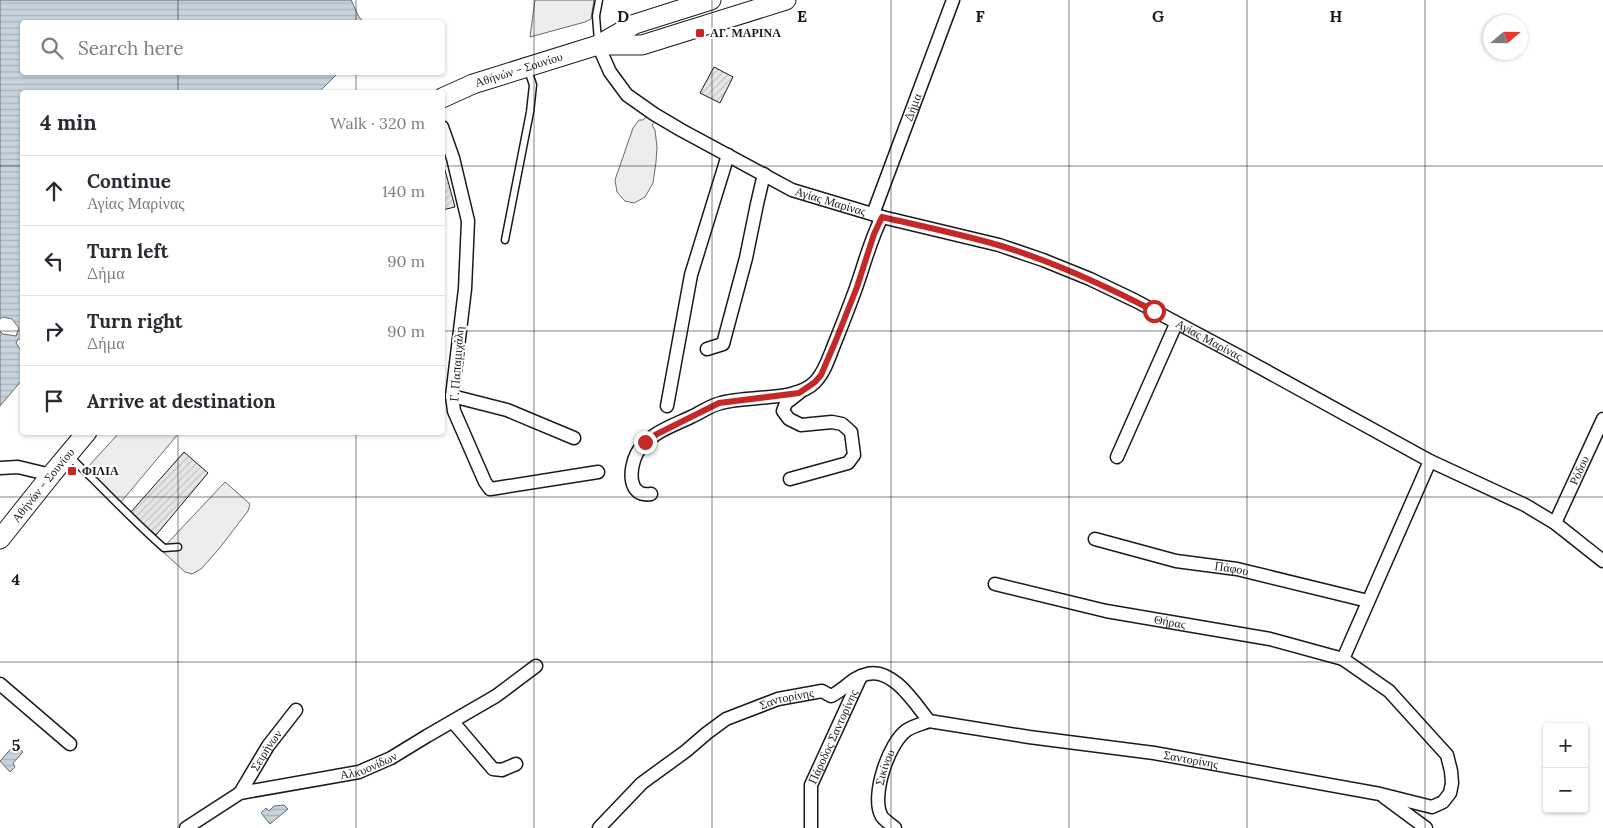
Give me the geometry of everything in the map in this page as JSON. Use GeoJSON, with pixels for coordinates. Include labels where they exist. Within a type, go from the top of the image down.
{"type":"FeatureCollection","features":[{"type":"Feature","properties":{"kind":"main road","name":"Αθήνών - Σουνίου"},"geometry":{"type":"LineString","coordinates":[[445,97],[473,84],[598,45],[635,24],[710,0]]}},
{"type":"Feature","properties":{"kind":"main road","name":"Αθήνών - Σουνίου"},"geometry":{"type":"LineString","coordinates":[[598,45],[642,45],[786,0]]}},
{"type":"Feature","properties":{"kind":"main road","name":"Αθήνών - Σουνίου"},"geometry":{"type":"LineString","coordinates":[[0,539],[85,435]]}},
{"type":"Feature","properties":{"kind":"street","name":"Δήμα"},"geometry":{"type":"LineString","coordinates":[[790,479],[848,463],[854,454],[851,432],[842,424],[832,422],[801,426],[789,419],[783,411],[786,403],[809,387],[821,375],[857,287],[878,215],[953,0]]}},
{"type":"Feature","properties":{"kind":"street","name":"Αγίας Μαρίνας"},"geometry":{"type":"LineString","coordinates":[[598,45],[610,72],[626,95],[654,114],[792,190],[878,215],[967,237],[1043,260],[1090,279],[1430,461],[1525,505],[1555,523],[1603,561]]}},
{"type":"Feature","properties":{"kind":"street","name":"Γ. Παπαμιχάλη"},"geometry":{"type":"LineString","coordinates":[[445,135],[453,158],[468,221],[465,289],[452,396],[454,410],[485,482],[490,489],[598,472]]}},
{"type":"Feature","properties":{"kind":"street"},"geometry":{"type":"LineString","coordinates":[[667,406],[691,275],[728,155]]}},
{"type":"Feature","properties":{"kind":"street"},"geometry":{"type":"LineString","coordinates":[[707,349],[723,344],[746,258],[756,204],[764,174]]}},
{"type":"Feature","properties":{"kind":"street"},"geometry":{"type":"LineString","coordinates":[[1117,457],[1176,324]]}},
{"type":"Feature","properties":{"kind":"street"},"geometry":{"type":"LineString","coordinates":[[652,494],[643,495],[637,492],[633,485],[632,465],[645,442],[719,403],[799,393]]}},
{"type":"Feature","properties":{"kind":"street"},"geometry":{"type":"LineString","coordinates":[[452,396],[507,410],[574,438]]}},
{"type":"Feature","properties":{"kind":"street","name":"Ρόδου"},"geometry":{"type":"LineString","coordinates":[[1555,523],[1603,418]]}},
{"type":"Feature","properties":{"kind":"street"},"geometry":{"type":"LineString","coordinates":[[1343,659],[1430,461]]}},
{"type":"Feature","properties":{"kind":"street"},"geometry":{"type":"LineString","coordinates":[[0,468],[18,466],[51,475]]}},
{"type":"Feature","properties":{"kind":"street","name":"Πάφου"},"geometry":{"type":"LineString","coordinates":[[1095,539],[1160,555],[1176,561],[1236,568],[1368,601]]}},
{"type":"Feature","properties":{"kind":"street","name":"Θήρας"},"geometry":{"type":"LineString","coordinates":[[995,584],[1106,611],[1270,639],[1343,659]]}},
{"type":"Feature","properties":{"kind":"street","name":"Σαντορίνης"},"geometry":{"type":"LineString","coordinates":[[929,721],[1029,737],[1154,753],[1380,794],[1432,807],[1442,802],[1450,793],[1452,783],[1452,770],[1447,755],[1389,691],[1343,659]]}},
{"type":"Feature","properties":{"kind":"street","name":"Αλκυονίδων"},"geometry":{"type":"LineString","coordinates":[[186,828],[240,794],[359,772],[391,758],[496,696],[536,666]]}},
{"type":"Feature","properties":{"kind":"street"},"geometry":{"type":"LineString","coordinates":[[861,676],[877,673],[901,686],[929,721]]}},
{"type":"Feature","properties":{"kind":"street","name":"Σαντορίνης"},"geometry":{"type":"LineString","coordinates":[[599,828],[642,783],[726,719],[778,699],[822,691],[831,696],[861,676]]}},
{"type":"Feature","properties":{"kind":"street","name":"Πάροδος Σαντορίνης"},"geometry":{"type":"LineString","coordinates":[[811,828],[811,785],[861,676]]}},
{"type":"Feature","properties":{"kind":"street"},"geometry":{"type":"LineString","coordinates":[[0,684],[70,744]]}},
{"type":"Feature","properties":{"kind":"street","name":"Σειρήνων"},"geometry":{"type":"LineString","coordinates":[[240,794],[268,746],[296,710]]}},
{"type":"Feature","properties":{"kind":"street","name":"Σικίνου"},"geometry":{"type":"LineString","coordinates":[[895,828],[881,816],[878,800],[880,782],[895,744],[907,730],[929,721]]}},
{"type":"Feature","properties":{"kind":"street"},"geometry":{"type":"LineString","coordinates":[[453,722],[493,770],[502,770],[516,764]]}},
{"type":"Feature","properties":{"kind":"street"},"geometry":{"type":"LineString","coordinates":[[1380,794],[1426,828]]}},
{"type":"Feature","properties":{"kind":"lane"},"geometry":{"type":"LineString","coordinates":[[598,45],[596,16],[599,0]]}},
{"type":"Feature","properties":{"kind":"lane"},"geometry":{"type":"LineString","coordinates":[[505,240],[532,94],[533,85],[527,66]]}},
{"type":"Feature","properties":{"kind":"lane"},"geometry":{"type":"LineString","coordinates":[[68,455],[99,484],[138,526],[164,548],[178,546]]}},
{"type":"Feature","properties":{"kind":"shaded area"},"geometry":{"type":"Polygon","coordinates":[[[0,0],[351,0],[362,20],[20,20],[20,75],[336,75],[321,90],[20,90],[20,339],[16,343],[20,349],[20,382],[0,406],[0,331],[3,334],[16,336],[19,328],[12,319],[3,317],[0,319],[0,0]]]}},
{"type":"Feature","properties":{"kind":"shaded area"},"geometry":{"type":"Polygon","coordinates":[[[535,0],[594,0],[591,19],[530,37],[535,0]]]}},
{"type":"Feature","properties":{"kind":"shaded area"},"geometry":{"type":"Polygon","coordinates":[[[647,116],[655,121],[652,125],[655,130],[657,147],[653,183],[645,197],[634,203],[625,201],[617,192],[615,180],[633,128],[639,120],[643,120],[647,116]]]}},
{"type":"Feature","properties":{"kind":"shaded area"},"geometry":{"type":"Polygon","coordinates":[[[117,435],[177,435],[121,502],[86,469],[117,435]]]}},
{"type":"Feature","properties":{"kind":"shaded area"},"geometry":{"type":"Polygon","coordinates":[[[225,482],[250,504],[248,511],[201,569],[192,574],[185,572],[161,550],[225,482]]]}},
{"type":"Feature","properties":{"kind":"shaded area"},"geometry":{"type":"Polygon","coordinates":[[[15,744],[23,752],[13,763],[15,767],[10,772],[0,761],[15,744]]]}},
{"type":"Feature","properties":{"kind":"shaded area"},"geometry":{"type":"Polygon","coordinates":[[[284,805],[288,809],[270,824],[261,813],[266,808],[269,811],[274,806],[284,805]]]}},
{"type":"Feature","properties":{"kind":"building"},"geometry":{"type":"Polygon","coordinates":[[[714,67],[733,77],[720,103],[700,93],[714,67]]]}},
{"type":"Feature","properties":{"kind":"building"},"geometry":{"type":"Polygon","coordinates":[[[445,170],[455,207],[445,209],[445,170]]]}},
{"type":"Feature","properties":{"kind":"building"},"geometry":{"type":"Polygon","coordinates":[[[184,452],[208,473],[156,535],[130,513],[184,452]]]}},
{"type":"Feature","properties":{"kind":"place","name":"ΑΓ. ΜΑΡΙΝΑ"},"geometry":{"type":"Point","coordinates":[700,33]}},
{"type":"Feature","properties":{"kind":"place","name":"ΦΙΛΙΑ"},"geometry":{"type":"Point","coordinates":[72,471]}},
{"type":"Feature","properties":{"kind":"route"},"geometry":{"type":"LineString","coordinates":[[645,442],[719,403],[799,393],[815,382],[821,375],[836,340],[857,287],[874,234],[882,217],[999,245],[1043,260],[1090,279],[1154,311]]}}]}
